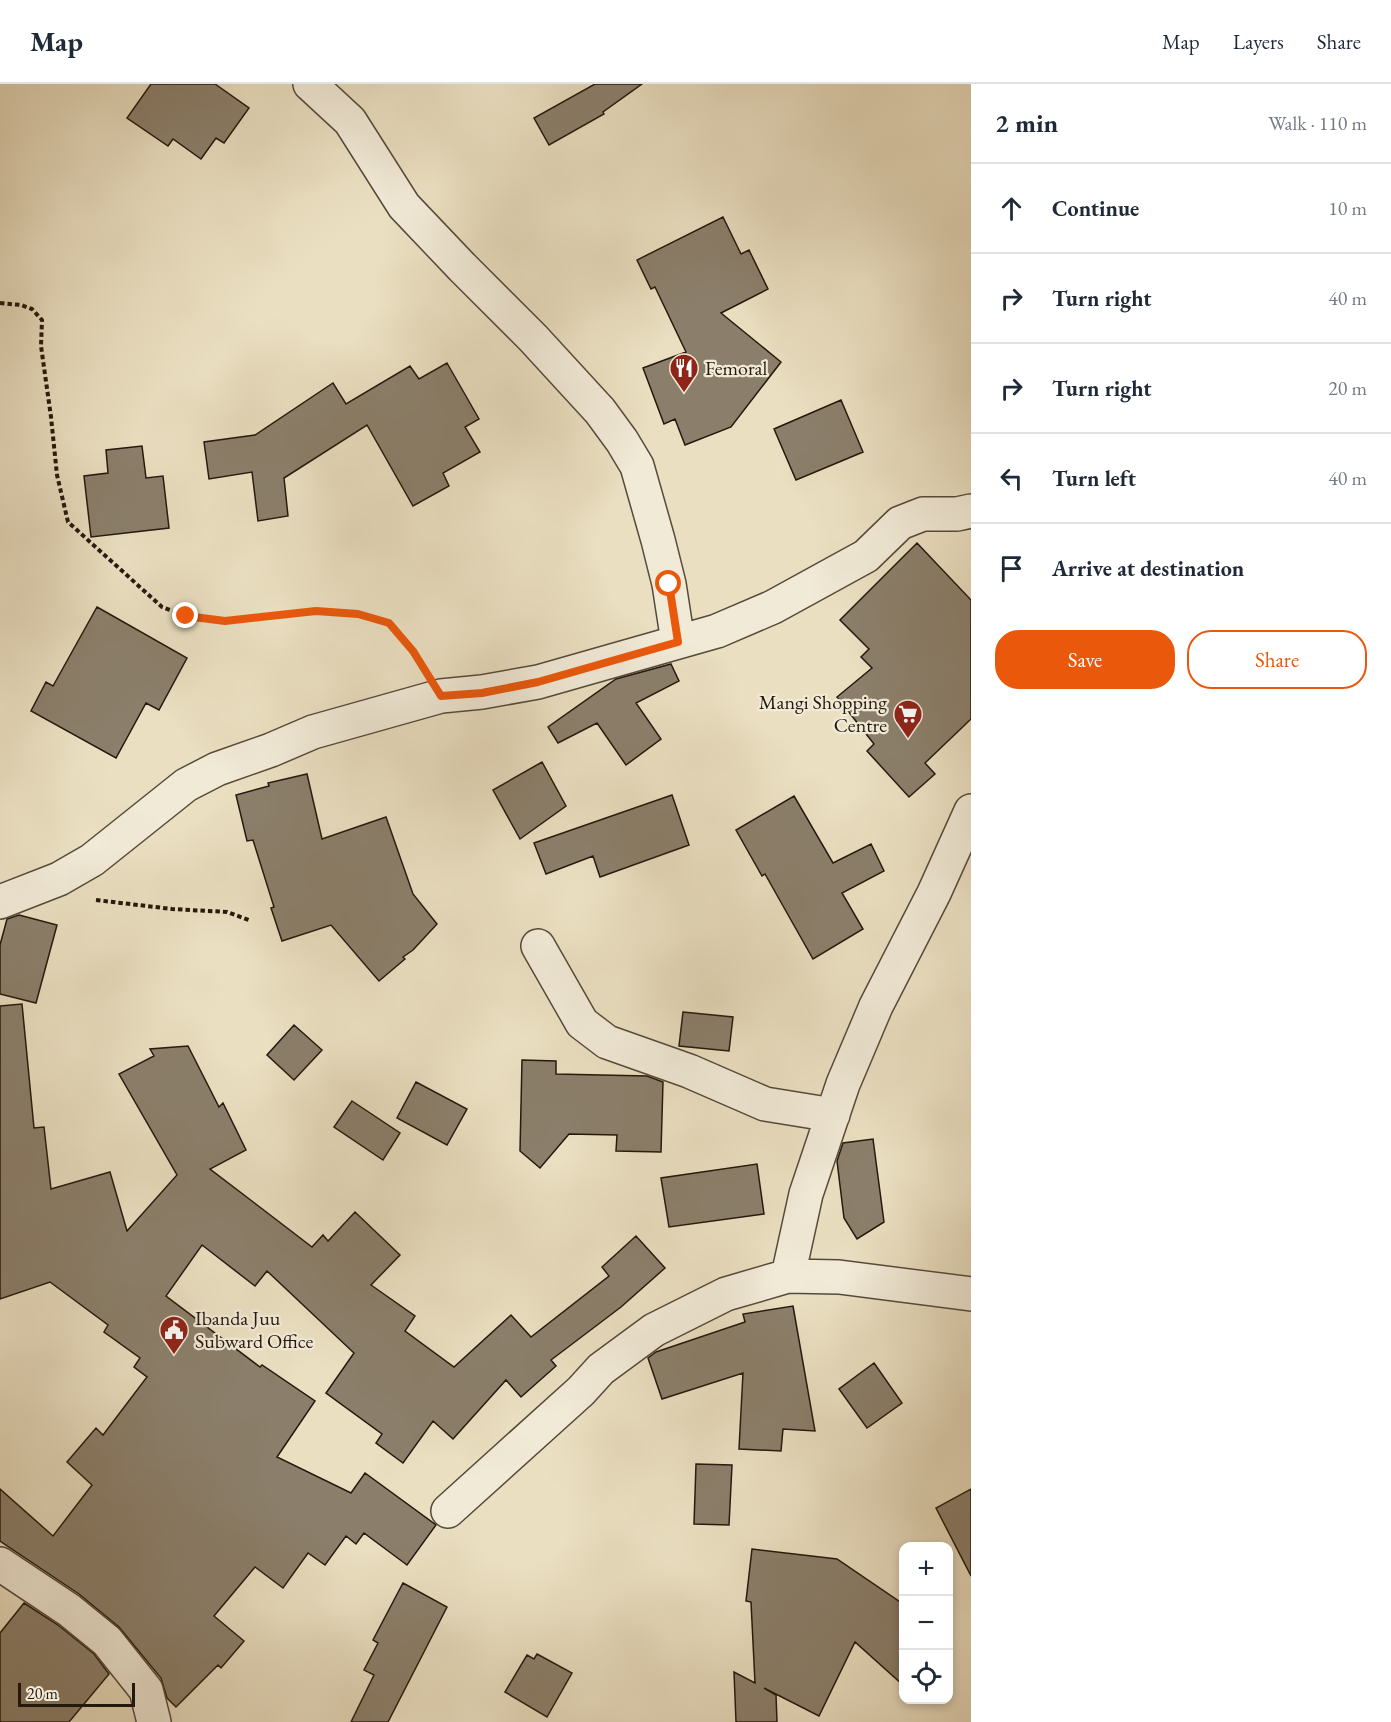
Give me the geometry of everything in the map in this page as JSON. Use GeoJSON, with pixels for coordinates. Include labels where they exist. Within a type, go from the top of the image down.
{"type":"FeatureCollection","features":[{"type":"Feature","properties":{"kind":"street"},"geometry":{"type":"LineString","coordinates":[[310,84],[351,121],[404,206],[533,338],[600,411],[622,441],[637,466],[658,540],[669,584],[678,642]]}},
{"type":"Feature","properties":{"kind":"street"},"geometry":{"type":"LineString","coordinates":[[0,902],[59,879],[92,860],[186,784],[217,769],[314,732],[441,696],[482,693],[538,682],[726,627],[773,607],[866,556],[900,523],[923,514],[957,514],[971,511]]}},
{"type":"Feature","properties":{"kind":"street"},"geometry":{"type":"LineString","coordinates":[[788,1276],[807,1194],[843,1084],[876,1006],[934,893],[971,811]]}},
{"type":"Feature","properties":{"kind":"street"},"geometry":{"type":"LineString","coordinates":[[538,946],[582,1023],[607,1042],[688,1071],[765,1104],[833,1115]]}},
{"type":"Feature","properties":{"kind":"street"},"geometry":{"type":"LineString","coordinates":[[448,1511],[602,1370],[654,1330],[726,1294],[788,1276],[840,1277],[971,1294]]}},
{"type":"Feature","properties":{"kind":"street"},"geometry":{"type":"LineString","coordinates":[[0,1564],[69,1610],[107,1641],[146,1690],[154,1722]]}},
{"type":"Feature","properties":{"kind":"path"},"geometry":{"type":"LineString","coordinates":[[0,303],[21,305],[32,309],[42,320],[42,346],[57,475],[68,522],[127,576],[162,607],[186,616],[225,621],[316,611],[358,614],[389,623],[413,651],[441,696]]}},
{"type":"Feature","properties":{"kind":"path"},"geometry":{"type":"LineString","coordinates":[[43,885],[81,899],[172,909],[227,912],[249,920]]}},
{"type":"Feature","properties":{"kind":"building"},"geometry":{"type":"Polygon","coordinates":[[[151,84],[215,84],[249,108],[224,143],[216,138],[201,159],[173,139],[168,146],[127,118],[151,84]]]}},
{"type":"Feature","properties":{"kind":"building"},"geometry":{"type":"Polygon","coordinates":[[[595,84],[642,84],[603,112],[604,114],[549,145],[534,118],[595,84]]]}},
{"type":"Feature","properties":{"kind":"building"},"geometry":{"type":"Polygon","coordinates":[[[723,217],[741,254],[749,250],[768,289],[721,313],[781,362],[731,427],[685,445],[675,419],[664,424],[643,368],[686,352],[655,287],[651,289],[637,260],[723,217]]]}},
{"type":"Feature","properties":{"kind":"building"},"geometry":{"type":"Polygon","coordinates":[[[447,363],[479,419],[465,427],[480,452],[443,473],[449,486],[413,506],[367,425],[284,478],[288,516],[258,521],[252,472],[209,479],[204,442],[255,435],[333,383],[346,404],[410,366],[419,379],[447,363]]]}},
{"type":"Feature","properties":{"kind":"building"},"geometry":{"type":"Polygon","coordinates":[[[841,400],[863,452],[796,480],[774,429],[841,400]]]}},
{"type":"Feature","properties":{"kind":"building"},"geometry":{"type":"Polygon","coordinates":[[[142,446],[146,478],[163,476],[169,528],[91,537],[84,476],[108,473],[106,450],[142,446]]]}},
{"type":"Feature","properties":{"kind":"building"},"geometry":{"type":"Polygon","coordinates":[[[917,543],[971,600],[971,719],[925,763],[935,774],[909,797],[867,751],[874,744],[837,697],[872,668],[861,657],[869,649],[840,620],[917,543]]]}},
{"type":"Feature","properties":{"kind":"building"},"geometry":{"type":"Polygon","coordinates":[[[97,607],[187,658],[159,710],[146,703],[116,758],[31,711],[46,682],[53,686],[97,607]]]}},
{"type":"Feature","properties":{"kind":"building"},"geometry":{"type":"Polygon","coordinates":[[[671,664],[679,681],[636,703],[661,739],[626,765],[597,723],[558,743],[548,727],[616,679],[671,664]]]}},
{"type":"Feature","properties":{"kind":"building"},"geometry":{"type":"Polygon","coordinates":[[[542,762],[566,806],[520,839],[493,790],[542,762]]]}},
{"type":"Feature","properties":{"kind":"building"},"geometry":{"type":"Polygon","coordinates":[[[307,774],[322,839],[386,817],[413,894],[437,924],[413,950],[403,957],[405,959],[379,981],[331,925],[282,941],[253,840],[247,841],[236,795],[269,786],[268,783],[307,774]]]}},
{"type":"Feature","properties":{"kind":"building"},"geometry":{"type":"Polygon","coordinates":[[[672,795],[689,845],[600,877],[593,856],[546,874],[534,843],[672,795]]]}},
{"type":"Feature","properties":{"kind":"building"},"geometry":{"type":"Polygon","coordinates":[[[794,796],[833,863],[871,844],[884,871],[842,893],[863,929],[813,959],[765,874],[762,876],[736,830],[794,796]]]}},
{"type":"Feature","properties":{"kind":"building"},"geometry":{"type":"Polygon","coordinates":[[[19,915],[57,925],[36,1003],[0,994],[0,945],[7,919],[19,915]]]}},
{"type":"Feature","properties":{"kind":"building"},"geometry":{"type":"Polygon","coordinates":[[[22,1004],[34,1128],[44,1127],[51,1189],[110,1172],[127,1231],[177,1175],[119,1074],[154,1056],[150,1049],[188,1046],[219,1107],[223,1103],[246,1150],[210,1169],[312,1247],[323,1235],[328,1241],[355,1212],[400,1255],[371,1285],[415,1316],[405,1331],[454,1367],[511,1315],[531,1337],[609,1276],[602,1267],[636,1236],[665,1268],[621,1307],[551,1360],[556,1366],[521,1397],[506,1380],[453,1439],[433,1421],[403,1463],[376,1443],[382,1434],[326,1393],[354,1353],[267,1271],[255,1286],[202,1245],[166,1296],[260,1367],[262,1365],[315,1401],[277,1457],[351,1493],[365,1473],[436,1525],[407,1565],[364,1533],[356,1544],[346,1536],[325,1565],[308,1553],[283,1588],[255,1567],[214,1616],[244,1641],[221,1668],[218,1665],[176,1707],[167,1698],[161,1678],[119,1627],[79,1594],[0,1541],[0,1489],[53,1536],[92,1485],[67,1462],[96,1428],[103,1435],[147,1377],[134,1367],[140,1358],[104,1332],[108,1325],[50,1282],[0,1299],[0,1006],[22,1004]]]}},
{"type":"Feature","properties":{"kind":"building"},"geometry":{"type":"Polygon","coordinates":[[[683,1012],[733,1017],[729,1051],[679,1046],[683,1012]]]}},
{"type":"Feature","properties":{"kind":"building"},"geometry":{"type":"Polygon","coordinates":[[[294,1025],[322,1050],[294,1080],[267,1055],[294,1025]]]}},
{"type":"Feature","properties":{"kind":"building"},"geometry":{"type":"Polygon","coordinates":[[[522,1060],[556,1061],[556,1074],[647,1076],[663,1082],[661,1152],[616,1151],[617,1135],[569,1134],[540,1168],[520,1151],[522,1060]]]}},
{"type":"Feature","properties":{"kind":"building"},"geometry":{"type":"Polygon","coordinates":[[[416,1082],[467,1109],[447,1145],[397,1118],[416,1082]]]}},
{"type":"Feature","properties":{"kind":"building"},"geometry":{"type":"Polygon","coordinates":[[[352,1101],[400,1133],[383,1160],[334,1127],[352,1101]]]}},
{"type":"Feature","properties":{"kind":"building"},"geometry":{"type":"Polygon","coordinates":[[[873,1139],[884,1222],[857,1239],[844,1218],[837,1161],[843,1143],[873,1139]]]}},
{"type":"Feature","properties":{"kind":"building"},"geometry":{"type":"Polygon","coordinates":[[[757,1164],[764,1214],[669,1227],[661,1178],[757,1164]]]}},
{"type":"Feature","properties":{"kind":"building"},"geometry":{"type":"Polygon","coordinates":[[[793,1306],[815,1431],[783,1429],[781,1451],[739,1449],[743,1373],[662,1399],[648,1358],[656,1352],[745,1322],[743,1314],[793,1306]]]}},
{"type":"Feature","properties":{"kind":"building"},"geometry":{"type":"Polygon","coordinates":[[[874,1363],[902,1403],[867,1428],[839,1389],[874,1363]]]}},
{"type":"Feature","properties":{"kind":"building"},"geometry":{"type":"Polygon","coordinates":[[[696,1464],[732,1465],[729,1525],[694,1524],[696,1464]]]}},
{"type":"Feature","properties":{"kind":"building"},"geometry":{"type":"Polygon","coordinates":[[[971,1489],[971,1576],[936,1508],[971,1489]]]}},
{"type":"Feature","properties":{"kind":"building"},"geometry":{"type":"Polygon","coordinates":[[[752,1549],[837,1559],[899,1601],[899,1681],[855,1642],[819,1716],[764,1688],[776,1695],[777,1722],[736,1722],[734,1672],[755,1683],[751,1602],[746,1601],[752,1549]]]}},
{"type":"Feature","properties":{"kind":"building"},"geometry":{"type":"Polygon","coordinates":[[[403,1583],[447,1607],[388,1722],[351,1722],[374,1675],[364,1670],[378,1643],[373,1640],[403,1583]]]}},
{"type":"Feature","properties":{"kind":"building"},"geometry":{"type":"Polygon","coordinates":[[[24,1603],[58,1625],[94,1654],[109,1674],[69,1722],[0,1722],[0,1633],[24,1603]]]}},
{"type":"Feature","properties":{"kind":"building"},"geometry":{"type":"Polygon","coordinates":[[[537,1654],[572,1673],[547,1717],[505,1692],[527,1655],[534,1659],[537,1654]]]}},
{"type":"Feature","properties":{"kind":"place","name":"Femoral"},"geometry":{"type":"Point","coordinates":[684,394]}},
{"type":"Feature","properties":{"kind":"place","name":"Mangi Shopping Centre"},"geometry":{"type":"Point","coordinates":[908,740]}},
{"type":"Feature","properties":{"kind":"place","name":"Ibanda Juu Subward Office"},"geometry":{"type":"Point","coordinates":[174,1356]}},
{"type":"Feature","properties":{"kind":"route"},"geometry":{"type":"LineString","coordinates":[[186,616],[225,621],[316,611],[358,614],[389,623],[413,651],[441,696],[482,693],[538,682],[678,642],[669,584]]}}]}
